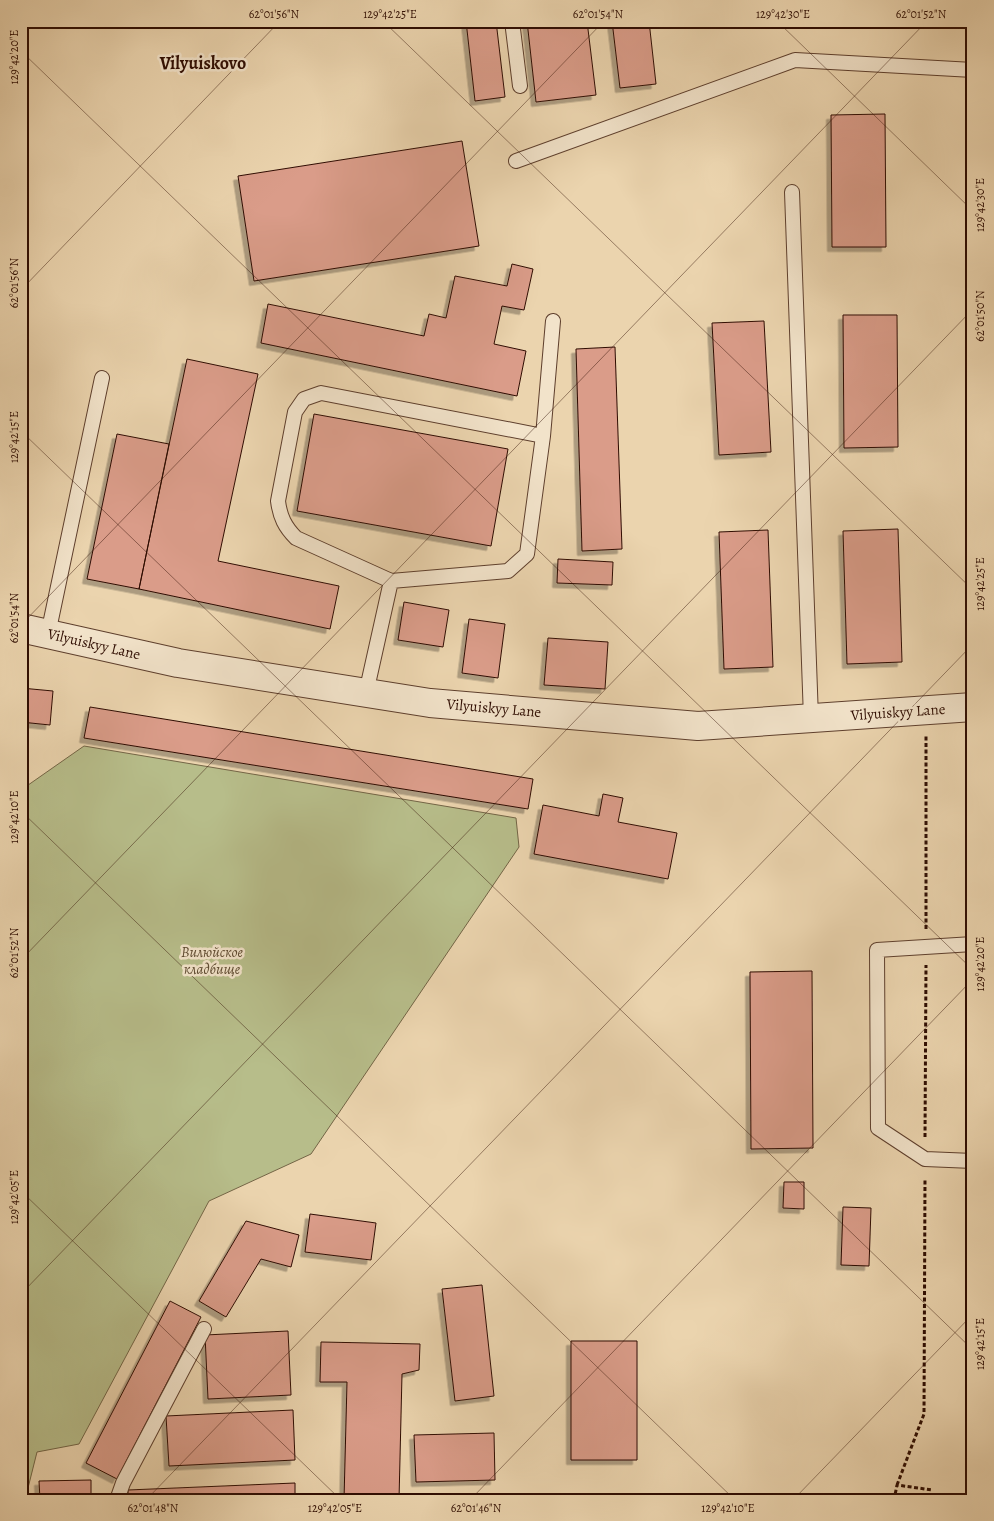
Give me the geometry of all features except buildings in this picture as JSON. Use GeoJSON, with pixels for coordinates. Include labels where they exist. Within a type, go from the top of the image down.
{"type":"FeatureCollection","features":[{"type":"Feature","properties":{"kind":"street","name":"Vilyuiskyy Lane"},"geometry":{"type":"LineString","coordinates":[[21,628],[178,663],[430,703],[698,726],[973,707]]}},
{"type":"Feature","properties":{"kind":"lane"},"geometry":{"type":"LineString","coordinates":[[512,21],[520,86]]}},
{"type":"Feature","properties":{"kind":"lane"},"geometry":{"type":"LineString","coordinates":[[516,161],[795,60],[973,70]]}},
{"type":"Feature","properties":{"kind":"lane"},"geometry":{"type":"LineString","coordinates":[[792,192],[811,718]]}},
{"type":"Feature","properties":{"kind":"lane"},"geometry":{"type":"LineString","coordinates":[[543,436],[321,393],[304,399],[295,412],[278,501],[280,515],[287,529],[296,538],[391,582],[508,571],[526,554],[543,436],[553,321]]}},
{"type":"Feature","properties":{"kind":"lane"},"geometry":{"type":"LineString","coordinates":[[48,634],[102,378]]}},
{"type":"Feature","properties":{"kind":"lane"},"geometry":{"type":"LineString","coordinates":[[366,693],[391,582]]}},
{"type":"Feature","properties":{"kind":"lane"},"geometry":{"type":"LineString","coordinates":[[973,944],[877,950],[878,1128],[925,1159],[973,1162]]}},
{"type":"Feature","properties":{"kind":"lane"},"geometry":{"type":"LineString","coordinates":[[117,1500],[123,1483],[204,1329]]}},
{"type":"Feature","properties":{"kind":"path"},"geometry":{"type":"LineString","coordinates":[[894,1500],[897,1485],[924,1414],[926,734],[913,711]]}},
{"type":"Feature","properties":{"kind":"path"},"geometry":{"type":"LineString","coordinates":[[897,1485],[932,1490]]}},
{"type":"Feature","properties":{"kind":"green space","name":"Вилюйское кладбище"},"geometry":{"type":"Polygon","coordinates":[[[84,746],[516,818],[519,847],[311,1154],[209,1201],[79,1444],[37,1452],[25,1500],[21,1500],[21,790],[84,746]]]}},
{"type":"Feature","properties":{"kind":"district","name":"Vilyuiskovo"},"geometry":{"type":"Point","coordinates":[203,63]}}]}
